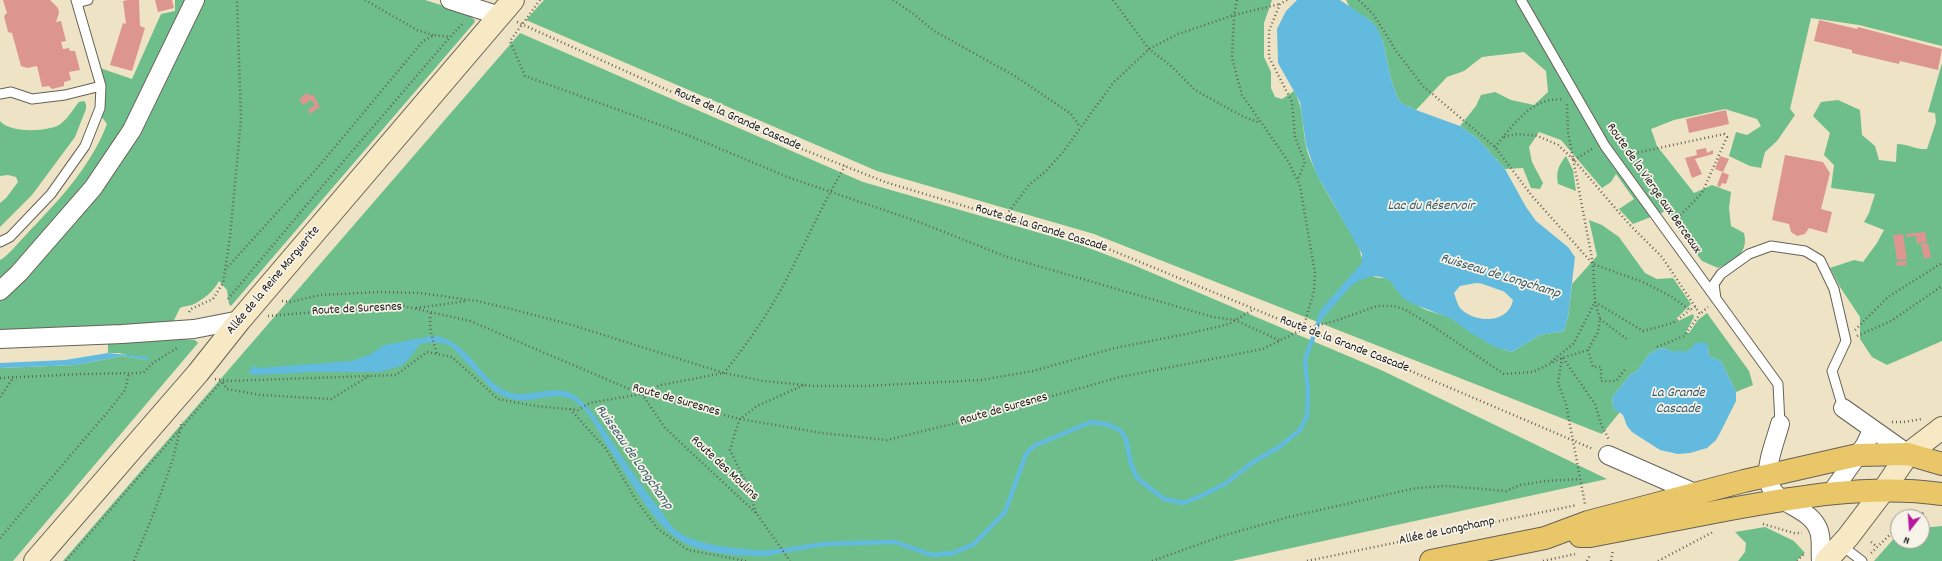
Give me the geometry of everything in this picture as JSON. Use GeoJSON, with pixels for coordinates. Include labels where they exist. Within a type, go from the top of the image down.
{"type":"FeatureCollection","features":[{"type":"Feature","properties":{"kind":"main road","name":"Allée de la Reine Marguerite"},"geometry":{"type":"LineString","coordinates":[[35,561],[198,373],[240,320],[506,8]]}},
{"type":"Feature","properties":{"kind":"main road"},"geometry":{"type":"LineString","coordinates":[[1826,561],[1842,545],[1883,491],[1908,454],[1934,423]]}},
{"type":"Feature","properties":{"kind":"main road","name":"Allée de Longchamp"},"geometry":{"type":"LineString","coordinates":[[1545,538],[1588,522],[1767,476],[1858,455],[1908,454],[1942,464]]}},
{"type":"Feature","properties":{"kind":"main road","name":"Allée de Longchamp"},"geometry":{"type":"LineString","coordinates":[[1431,561],[1545,538],[1590,536],[1782,499],[1831,493],[1883,491],[1942,494]]}},
{"type":"Feature","properties":{"kind":"street"},"geometry":{"type":"LineString","coordinates":[[0,291],[19,272],[93,188],[132,130],[195,0]]}},
{"type":"Feature","properties":{"kind":"street"},"geometry":{"type":"LineString","coordinates":[[450,0],[506,8]]}},
{"type":"Feature","properties":{"kind":"street"},"geometry":{"type":"LineString","coordinates":[[0,339],[186,330],[240,320]]}},
{"type":"Feature","properties":{"kind":"street"},"geometry":{"type":"LineString","coordinates":[[1843,408],[1872,430],[1908,454]]}},
{"type":"Feature","properties":{"kind":"street"},"geometry":{"type":"LineString","coordinates":[[1780,424],[1767,476],[1772,490],[1782,499],[1803,512],[1815,523],[1819,531],[1821,561]]}},
{"type":"Feature","properties":{"kind":"street"},"geometry":{"type":"LineString","coordinates":[[1831,493],[1858,455],[1872,430]]}},
{"type":"Feature","properties":{"kind":"street"},"geometry":{"type":"LineString","coordinates":[[1606,454],[1697,494]]}},
{"type":"Feature","properties":{"kind":"lane"},"geometry":{"type":"LineString","coordinates":[[0,242],[10,237],[51,194],[85,146],[100,108],[101,86],[77,1],[88,0]]}},
{"type":"Feature","properties":{"kind":"lane","name":"Route de la Vierge aux Berceaux"},"geometry":{"type":"LineString","coordinates":[[1522,0],[1603,142],[1778,384],[1780,424]]}},
{"type":"Feature","properties":{"kind":"lane"},"geometry":{"type":"LineString","coordinates":[[0,94],[11,92],[32,99],[65,95],[101,86]]}},
{"type":"Feature","properties":{"kind":"lane"},"geometry":{"type":"LineString","coordinates":[[1716,300],[1714,284],[1721,274],[1749,254],[1771,246],[1805,251],[1820,260],[1834,289],[1846,341],[1832,371],[1843,408]]}},
{"type":"Feature","properties":{"kind":"lane"},"geometry":{"type":"LineString","coordinates":[[1842,545],[1862,561]]}},
{"type":"Feature","properties":{"kind":"path"},"geometry":{"type":"LineString","coordinates":[[0,378],[143,373],[153,363],[192,336],[186,330],[191,309],[213,299],[223,283],[230,238],[241,119],[237,0]]}},
{"type":"Feature","properties":{"kind":"path"},"geometry":{"type":"LineString","coordinates":[[365,0],[417,30],[434,35],[450,37]]}},
{"type":"Feature","properties":{"kind":"path"},"geometry":{"type":"LineString","coordinates":[[540,0],[530,12],[524,25],[510,41],[525,76],[685,134],[790,178],[918,222],[1007,257],[1213,317],[1235,320],[1281,341]]}},
{"type":"Feature","properties":{"kind":"path"},"geometry":{"type":"LineString","coordinates":[[893,0],[915,15],[934,31],[1015,76],[1071,114],[1080,127]]}},
{"type":"Feature","properties":{"kind":"path"},"geometry":{"type":"LineString","coordinates":[[1114,0],[1149,49],[1171,66],[1195,90],[1242,116],[1261,123]]}},
{"type":"Feature","properties":{"kind":"path"},"geometry":{"type":"LineString","coordinates":[[1237,0],[1234,15],[1232,58],[1242,95],[1288,161],[1298,179],[1315,273],[1314,291],[1303,329]]}},
{"type":"Feature","properties":{"kind":"path"},"geometry":{"type":"LineString","coordinates":[[1004,218],[1029,185],[1046,171],[1063,152],[1113,82],[1149,49],[1178,34],[1234,15],[1280,4],[1287,0]]}},
{"type":"Feature","properties":{"kind":"path"},"geometry":{"type":"LineString","coordinates":[[1356,0],[1360,1],[1374,15],[1396,51],[1423,86],[1495,146],[1532,196],[1593,264],[1643,282],[1672,297],[1690,310]]}},
{"type":"Feature","properties":{"kind":"path"},"geometry":{"type":"LineString","coordinates":[[1280,4],[1269,31],[1270,57],[1292,102],[1295,137],[1305,162],[1298,179]]}},
{"type":"Feature","properties":{"kind":"path","name":"Route de la Grande Cascade"},"geometry":{"type":"LineString","coordinates":[[506,8],[524,25],[769,136],[885,182],[1004,218],[1089,241],[1303,329],[1378,357],[1606,454]]}},
{"type":"Feature","properties":{"kind":"path"},"geometry":{"type":"LineString","coordinates":[[228,299],[325,182],[465,21]]}},
{"type":"Feature","properties":{"kind":"path"},"geometry":{"type":"LineString","coordinates":[[225,270],[320,165],[423,41],[434,35]]}},
{"type":"Feature","properties":{"kind":"path"},"geometry":{"type":"LineString","coordinates":[[1495,146],[1512,125],[1538,104],[1546,101],[1567,99],[1568,125],[1593,264],[1595,302],[1600,319],[1598,332],[1588,350],[1562,358],[1547,366]]}},
{"type":"Feature","properties":{"kind":"path"},"geometry":{"type":"LineString","coordinates":[[1504,136],[1517,134],[1538,136],[1558,145],[1574,160],[1628,223],[1662,257],[1700,314]]}},
{"type":"Feature","properties":{"kind":"path"},"geometry":{"type":"LineString","coordinates":[[1614,157],[1724,134],[1726,137],[1702,193],[1666,230]]}},
{"type":"Feature","properties":{"kind":"path"},"geometry":{"type":"LineString","coordinates":[[1574,160],[1603,142]]}},
{"type":"Feature","properties":{"kind":"path"},"geometry":{"type":"LineString","coordinates":[[198,373],[222,381],[396,375],[427,352],[452,357],[498,399],[536,406],[578,410],[590,403],[641,394],[661,385],[724,373],[746,345],[782,286],[845,166]]}},
{"type":"Feature","properties":{"kind":"path"},"geometry":{"type":"LineString","coordinates":[[1846,341],[1888,297],[1942,262]]}},
{"type":"Feature","properties":{"kind":"path"},"geometry":{"type":"LineString","coordinates":[[1846,341],[1891,321],[1942,286]]}},
{"type":"Feature","properties":{"kind":"path"},"geometry":{"type":"LineString","coordinates":[[282,301],[290,302],[320,295],[379,292],[420,293],[469,300],[515,310],[565,324],[724,373],[764,381],[804,385],[864,386],[981,380],[1033,371],[1115,348],[1229,324],[1255,309]]}},
{"type":"Feature","properties":{"kind":"path"},"geometry":{"type":"LineString","coordinates":[[414,308],[469,300]]}},
{"type":"Feature","properties":{"kind":"path"},"geometry":{"type":"LineString","coordinates":[[1657,347],[1684,336],[1700,314],[1716,300]]}},
{"type":"Feature","properties":{"kind":"path"},"geometry":{"type":"LineString","coordinates":[[1595,302],[1643,331],[1673,323],[1696,306]]}},
{"type":"Feature","properties":{"kind":"path"},"geometry":{"type":"LineString","coordinates":[[1547,366],[1574,343],[1595,302]]}},
{"type":"Feature","properties":{"kind":"path","name":"Route de Suresnes"},"geometry":{"type":"LineString","coordinates":[[240,320],[278,314],[399,305],[470,321],[641,394],[740,419],[822,433],[887,440],[960,422],[1120,377],[1262,349],[1303,329],[1334,321],[1377,306],[1394,306],[1406,310],[1504,374],[1533,372],[1547,366]]}},
{"type":"Feature","properties":{"kind":"path"},"geometry":{"type":"LineString","coordinates":[[431,313],[429,322],[437,354]]}},
{"type":"Feature","properties":{"kind":"path"},"geometry":{"type":"LineString","coordinates":[[1600,319],[1628,340]]}},
{"type":"Feature","properties":{"kind":"path"},"geometry":{"type":"LineString","coordinates":[[1855,330],[1856,337]]}},
{"type":"Feature","properties":{"kind":"path"},"geometry":{"type":"LineString","coordinates":[[1588,350],[1593,368],[1601,367],[1601,381],[1616,381],[1626,368]]}},
{"type":"Feature","properties":{"kind":"path"},"geometry":{"type":"LineString","coordinates":[[1562,358],[1558,383],[1566,404],[1571,439],[1586,511]]}},
{"type":"Feature","properties":{"kind":"path"},"geometry":{"type":"LineString","coordinates":[[1562,358],[1595,404],[1601,424],[1609,440],[1606,454]]}},
{"type":"Feature","properties":{"kind":"path"},"geometry":{"type":"LineString","coordinates":[[0,538],[111,408],[125,390],[129,373]]}},
{"type":"Feature","properties":{"kind":"path"},"geometry":{"type":"LineString","coordinates":[[222,381],[227,389],[262,395],[331,399],[370,376]]}},
{"type":"Feature","properties":{"kind":"path"},"geometry":{"type":"LineString","coordinates":[[0,397],[14,377]]}},
{"type":"Feature","properties":{"kind":"path"},"geometry":{"type":"LineString","coordinates":[[66,561],[222,381]]}},
{"type":"Feature","properties":{"kind":"path"},"geometry":{"type":"LineString","coordinates":[[757,514],[749,489],[730,450],[740,419],[757,406],[804,385]]}},
{"type":"Feature","properties":{"kind":"path"},"geometry":{"type":"LineString","coordinates":[[134,561],[155,510],[173,459],[183,415],[180,392]]}},
{"type":"Feature","properties":{"kind":"path","name":"Route des Moulins"},"geometry":{"type":"LineString","coordinates":[[641,394],[665,428],[757,514],[790,561]]}},
{"type":"Feature","properties":{"kind":"path"},"geometry":{"type":"LineString","coordinates":[[570,409],[606,448],[636,500],[658,529],[688,550],[746,561]]}},
{"type":"Feature","properties":{"kind":"path"},"geometry":{"type":"LineString","coordinates":[[1889,421],[1934,423]]}},
{"type":"Feature","properties":{"kind":"path"},"geometry":{"type":"LineString","coordinates":[[1152,561],[1222,536],[1289,516],[1416,488],[1448,486],[1506,492],[1520,485],[1546,481],[1579,479]]}},
{"type":"Feature","properties":{"kind":"path","name":"Allée de Longchamp"},"geometry":{"type":"LineString","coordinates":[[1306,561],[1577,505],[1581,507]]}},
{"type":"Feature","properties":{"kind":"path"},"geometry":{"type":"LineString","coordinates":[[1760,524],[1768,524],[1794,533],[1809,533]]}},
{"type":"Feature","properties":{"kind":"path"},"geometry":{"type":"LineString","coordinates":[[1658,561],[1717,530]]}},
{"type":"Feature","properties":{"kind":"path"},"geometry":{"type":"LineString","coordinates":[[1871,553],[1890,535]]}},
{"type":"Feature","properties":{"kind":"path"},"geometry":{"type":"LineString","coordinates":[[1870,542],[1878,547]]}},
{"type":"Feature","properties":{"kind":"path"},"geometry":{"type":"LineString","coordinates":[[1585,552],[1592,550]]}},
{"type":"Feature","properties":{"kind":"path"},"geometry":{"type":"LineString","coordinates":[[1611,561],[1612,550]]}},
{"type":"Feature","properties":{"kind":"path"},"geometry":{"type":"LineString","coordinates":[[1543,561],[1578,554]]}},
{"type":"Feature","properties":{"kind":"green space"},"geometry":{"type":"Polygon","coordinates":[[[175,0],[186,0],[150,86],[83,192],[0,281],[0,260],[12,250],[71,185],[82,171],[100,140],[107,124],[101,116],[103,82],[100,68],[132,79],[161,14],[175,11],[175,0]]]}},
{"type":"Feature","properties":{"kind":"green space"},"geometry":{"type":"Polygon","coordinates":[[[201,0],[425,0],[466,13],[475,20],[231,306],[229,304],[227,290],[219,281],[211,292],[200,301],[180,308],[173,322],[44,329],[0,329],[0,300],[21,279],[124,157],[148,119],[201,0]]]}},
{"type":"Feature","properties":{"kind":"green space"},"geometry":{"type":"Polygon","coordinates":[[[544,0],[1272,0],[1264,23],[1264,57],[1271,72],[1271,88],[1275,97],[1282,99],[1294,91],[1298,99],[1302,115],[1305,140],[1309,156],[1325,190],[1357,244],[1364,265],[1369,273],[1373,276],[1390,280],[1413,302],[1422,308],[1450,318],[1489,343],[1512,352],[1540,335],[1564,331],[1568,317],[1572,284],[1597,256],[1589,220],[1602,225],[1619,237],[1645,273],[1657,279],[1673,278],[1691,304],[1676,319],[1678,321],[1693,314],[1694,317],[1686,332],[1689,333],[1698,320],[1707,313],[1749,371],[1753,385],[1736,392],[1721,361],[1709,356],[1708,346],[1695,346],[1688,351],[1671,351],[1664,348],[1658,349],[1649,354],[1637,371],[1631,374],[1612,397],[1613,408],[1620,412],[1602,434],[1094,234],[877,171],[526,20],[544,0]]]}},
{"type":"Feature","properties":{"kind":"green space"},"geometry":{"type":"Polygon","coordinates":[[[1346,0],[1942,0],[1942,46],[1859,25],[1811,18],[1790,109],[1795,115],[1777,141],[1765,152],[1761,168],[1750,166],[1729,156],[1736,132],[1747,135],[1761,126],[1757,119],[1725,109],[1674,120],[1651,129],[1657,146],[1694,193],[1712,185],[1731,192],[1729,208],[1731,226],[1744,233],[1744,246],[1739,256],[1735,260],[1718,268],[1702,261],[1666,211],[1633,224],[1619,209],[1634,199],[1616,174],[1611,182],[1602,188],[1561,140],[1539,132],[1529,147],[1532,162],[1543,183],[1540,189],[1531,188],[1523,168],[1505,169],[1478,139],[1460,126],[1476,106],[1481,95],[1495,92],[1511,100],[1534,105],[1548,92],[1546,71],[1524,52],[1482,57],[1464,71],[1447,77],[1416,110],[1403,104],[1398,99],[1391,79],[1383,41],[1371,21],[1350,8],[1346,0]]]}},
{"type":"Feature","properties":{"kind":"green space"},"geometry":{"type":"Polygon","coordinates":[[[520,33],[863,182],[1078,244],[1131,264],[1381,370],[1607,479],[1232,561],[63,561],[520,33]]]}},
{"type":"Feature","properties":{"kind":"green space"},"geometry":{"type":"Polygon","coordinates":[[[1942,63],[1942,341],[1887,365],[1872,357],[1860,339],[1860,317],[1840,287],[1830,268],[1854,260],[1863,262],[1877,243],[1884,230],[1864,222],[1869,213],[1875,194],[1831,188],[1834,165],[1824,155],[1830,133],[1813,116],[1821,102],[1838,100],[1860,110],[1862,135],[1875,146],[1879,160],[1896,162],[1897,144],[1919,149],[1927,149],[1936,122],[1935,113],[1928,112],[1942,63]]]}},
{"type":"Feature","properties":{"kind":"green space"},"geometry":{"type":"Polygon","coordinates":[[[84,101],[86,104],[86,109],[75,137],[32,195],[0,227],[0,203],[6,198],[18,182],[16,177],[8,175],[0,176],[0,121],[11,128],[28,130],[45,129],[59,125],[65,120],[79,102],[84,101]]]}},
{"type":"Feature","properties":{"kind":"green space"},"geometry":{"type":"Polygon","coordinates":[[[1566,156],[1573,170],[1576,191],[1558,184],[1558,169],[1566,156]]]}},
{"type":"Feature","properties":{"kind":"green space"},"geometry":{"type":"Polygon","coordinates":[[[180,339],[195,340],[198,343],[13,561],[0,561],[0,368],[76,365],[122,356],[147,360],[119,353],[108,353],[108,344],[180,339]]]}},
{"type":"Feature","properties":{"kind":"green space"},"geometry":{"type":"Polygon","coordinates":[[[1942,526],[1942,561],[1874,561],[1890,543],[1890,549],[1930,549],[1930,527],[1942,526]]]}},
{"type":"Feature","properties":{"kind":"green space"},"geometry":{"type":"Polygon","coordinates":[[[1765,527],[1794,541],[1805,553],[1796,561],[1738,561],[1745,552],[1746,543],[1735,532],[1765,527]]]}},
{"type":"Feature","properties":{"kind":"water","name":"Lac du Réservoir"},"geometry":{"type":"Polygon","coordinates":[[[1297,0],[1340,0],[1371,21],[1377,28],[1383,41],[1391,79],[1398,99],[1403,104],[1416,110],[1460,126],[1478,139],[1505,169],[1526,207],[1536,221],[1568,247],[1575,257],[1568,317],[1564,331],[1540,335],[1512,352],[1495,347],[1469,332],[1452,319],[1411,303],[1403,298],[1389,280],[1373,276],[1352,285],[1322,319],[1318,313],[1362,262],[1362,254],[1316,173],[1306,145],[1300,102],[1278,63],[1277,29],[1286,11],[1297,0]],[[1476,283],[1460,286],[1454,293],[1457,303],[1460,308],[1473,317],[1490,319],[1505,314],[1510,308],[1513,300],[1497,285],[1476,283]]]}},
{"type":"Feature","properties":{"kind":"water"},"geometry":{"type":"Polygon","coordinates":[[[432,336],[453,342],[462,349],[492,382],[509,392],[529,394],[557,390],[566,391],[574,395],[586,405],[642,486],[678,532],[710,544],[770,551],[773,556],[722,554],[697,548],[675,537],[657,519],[639,495],[598,429],[581,406],[569,398],[554,396],[532,400],[508,398],[494,391],[451,346],[436,342],[420,344],[408,360],[401,366],[379,372],[311,372],[255,375],[248,373],[253,366],[259,368],[351,361],[369,355],[384,345],[432,336]]]}},
{"type":"Feature","properties":{"kind":"water","name":"La Grande Cascade"},"geometry":{"type":"Polygon","coordinates":[[[1704,342],[1708,346],[1709,356],[1721,361],[1736,392],[1736,401],[1716,440],[1707,448],[1690,453],[1678,454],[1660,450],[1632,432],[1627,426],[1623,415],[1613,408],[1612,397],[1631,374],[1637,371],[1649,354],[1658,349],[1664,348],[1671,351],[1688,351],[1696,343],[1704,342]]]}},
{"type":"Feature","properties":{"kind":"water"},"geometry":{"type":"Polygon","coordinates":[[[108,353],[149,357],[147,360],[122,356],[76,365],[0,368],[0,363],[65,360],[108,353]]]}},
{"type":"Feature","properties":{"kind":"building"},"geometry":{"type":"Polygon","coordinates":[[[3,0],[50,0],[58,8],[59,13],[56,22],[61,21],[66,41],[61,42],[63,49],[69,48],[70,51],[75,51],[80,70],[69,72],[71,80],[64,82],[64,86],[52,89],[49,86],[42,87],[37,66],[27,68],[21,66],[12,33],[8,32],[4,16],[7,13],[3,0]]]}},
{"type":"Feature","properties":{"kind":"building"},"geometry":{"type":"Polygon","coordinates":[[[139,0],[140,26],[145,28],[132,71],[110,65],[123,23],[126,24],[123,1],[139,0]]]}},
{"type":"Feature","properties":{"kind":"building"},"geometry":{"type":"Polygon","coordinates":[[[155,0],[172,0],[174,8],[158,12],[155,0]]]}},
{"type":"Feature","properties":{"kind":"building"},"geometry":{"type":"Polygon","coordinates":[[[1819,20],[1857,29],[1858,27],[1942,49],[1938,70],[1900,61],[1899,64],[1852,53],[1852,50],[1814,41],[1819,20]]]}},
{"type":"Feature","properties":{"kind":"building"},"geometry":{"type":"Polygon","coordinates":[[[307,93],[310,96],[313,94],[320,107],[310,114],[308,110],[315,105],[311,100],[303,105],[299,99],[307,93]]]}},
{"type":"Feature","properties":{"kind":"building"},"geometry":{"type":"Polygon","coordinates":[[[1726,110],[1729,124],[1689,133],[1686,119],[1726,110]]]}},
{"type":"Feature","properties":{"kind":"building"},"geometry":{"type":"Polygon","coordinates":[[[1706,148],[1707,153],[1713,150],[1713,154],[1695,159],[1702,174],[1692,178],[1685,158],[1697,155],[1696,150],[1706,148]]]}},
{"type":"Feature","properties":{"kind":"building"},"geometry":{"type":"Polygon","coordinates":[[[1785,155],[1823,162],[1830,173],[1821,209],[1832,212],[1827,233],[1809,228],[1805,234],[1797,236],[1791,232],[1789,224],[1772,220],[1785,155]]]}},
{"type":"Feature","properties":{"kind":"building"},"geometry":{"type":"Polygon","coordinates":[[[1720,156],[1729,159],[1723,172],[1715,169],[1720,156]]]}},
{"type":"Feature","properties":{"kind":"building"},"geometry":{"type":"Polygon","coordinates":[[[1722,172],[1729,175],[1726,184],[1722,183],[1720,187],[1717,186],[1722,172]]]}},
{"type":"Feature","properties":{"kind":"building"},"geometry":{"type":"Polygon","coordinates":[[[1925,232],[1927,242],[1917,244],[1916,236],[1906,237],[1906,234],[1925,232]]]}},
{"type":"Feature","properties":{"kind":"building"},"geometry":{"type":"Polygon","coordinates":[[[1903,234],[1907,259],[1897,260],[1893,235],[1903,234]]]}},
{"type":"Feature","properties":{"kind":"building"},"geometry":{"type":"Polygon","coordinates":[[[1928,243],[1931,257],[1924,259],[1921,244],[1928,243]]]}},
{"type":"Feature","properties":{"kind":"building"},"geometry":{"type":"Polygon","coordinates":[[[1906,260],[1907,265],[1897,266],[1896,262],[1906,260]]]}},
{"type":"Feature","properties":{"kind":"waterway","name":"Ruisseau de Longchamp"},"geometry":{"type":"LineString","coordinates":[[1484,282],[1507,290]]}},
{"type":"Feature","properties":{"kind":"waterway","name":"Ruisseau de Longchamp"},"geometry":{"type":"LineString","coordinates":[[767,553],[825,544],[895,542],[932,555],[953,553],[974,544],[1005,512],[1026,454],[1034,446],[1091,422],[1109,425],[1121,431],[1126,439],[1131,464],[1137,478],[1164,499],[1184,503],[1203,495],[1225,484],[1252,463],[1279,447],[1300,430],[1307,416],[1308,392],[1305,360],[1323,313]]}}]}
